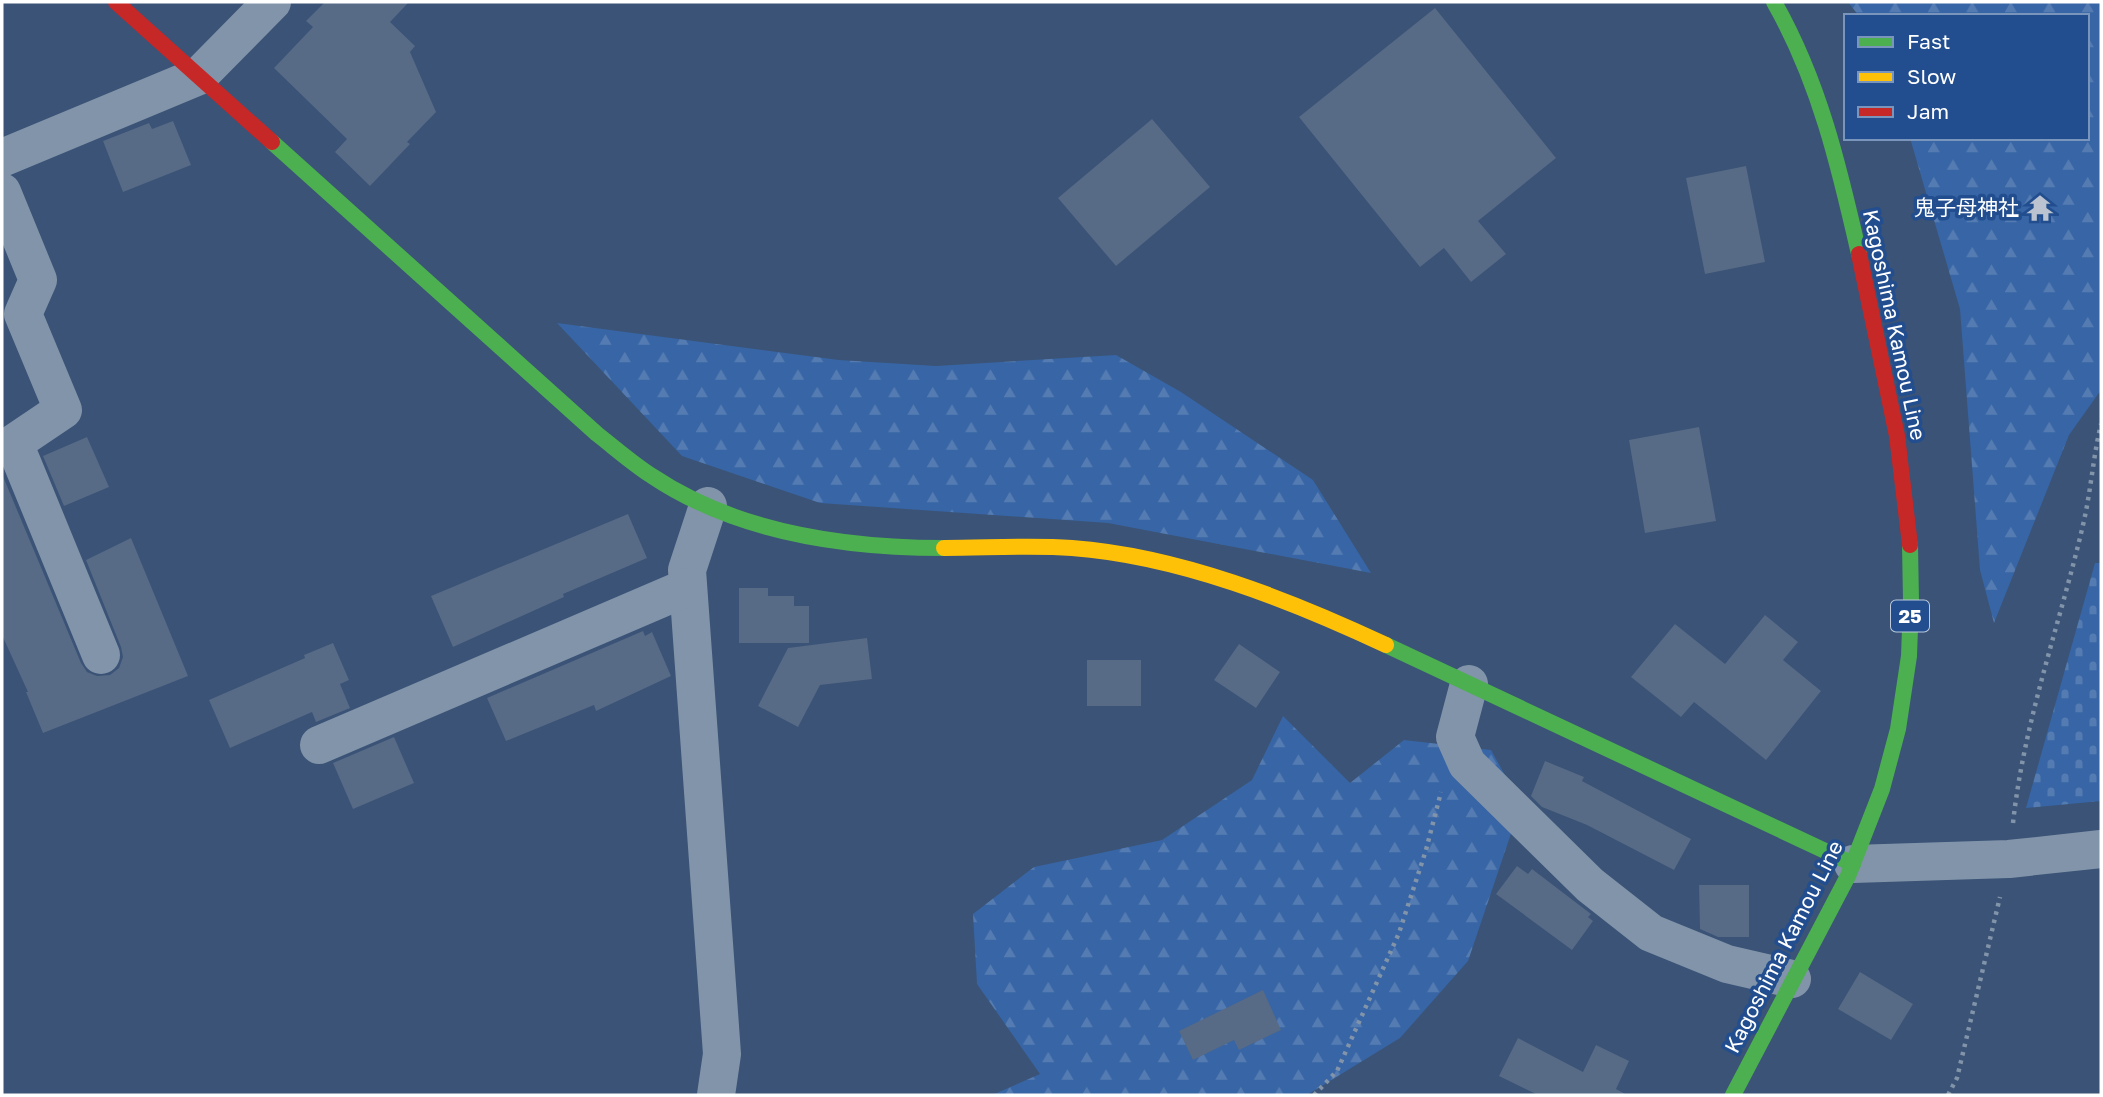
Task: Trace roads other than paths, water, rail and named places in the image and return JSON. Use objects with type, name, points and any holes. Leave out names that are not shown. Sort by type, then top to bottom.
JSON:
[{"type":"street","points":[[116,2],[597,434],[653,477],[708,506],[781,532],[870,545],[928,548],[1072,548],[1159,561],[1234,584],[1339,623],[1853,864],[2009,859],[2101,849]]},
{"type":"street","points":[[2,158],[199,76],[272,2]]},
{"type":"street","name":"Kagoshima Kamou Line","points":[[1733,1095],[1853,864],[1885,778],[1902,712],[1908,661],[1909,554],[1902,466],[1885,361],[1837,160],[1815,89],[1796,41],[1774,2]]},
{"type":"street","points":[[2,192],[38,280],[23,314],[63,410],[14,443],[101,655]]},
{"type":"street","points":[[708,506],[687,570],[722,1054],[716,1095]]},
{"type":"street","points":[[318,744],[688,587]]},
{"type":"street","points":[[1469,684],[1455,737],[1467,764],[1590,886],[1651,933],[1727,964],[1792,979]]},
{"type":"place","name":"鬼子母神社","points":[[2040,208]]}]
